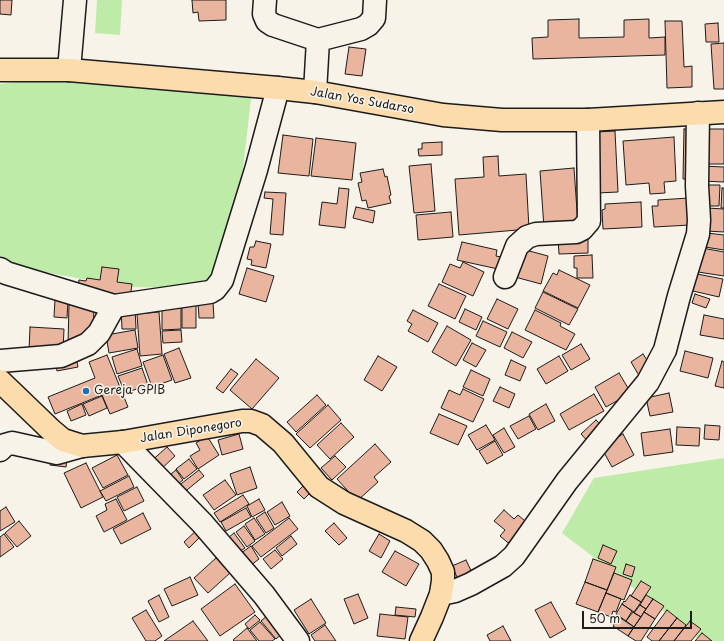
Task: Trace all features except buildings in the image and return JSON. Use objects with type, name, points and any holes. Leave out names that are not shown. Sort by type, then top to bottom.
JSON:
[{"type":"highway","name":"Jalan Yos Sudarso","points":[[0,70],[69,70],[278,88],[315,92],[443,115],[502,120],[588,120],[724,112]]},
{"type":"highway","name":"Jalan Diponegoro","points":[[0,381],[63,440],[82,446],[123,442],[242,421],[262,425],[283,443],[319,487],[344,503],[406,531],[422,541],[431,550],[443,572],[444,581],[441,594],[421,641]]},
{"type":"street","points":[[69,70],[76,0]]},
{"type":"street","points":[[265,0],[264,14],[267,21],[273,25],[318,40],[361,29],[368,25],[374,18],[375,0]]},
{"type":"street","points":[[315,92],[318,40]]},
{"type":"street","points":[[0,269],[6,273],[114,306],[210,292],[218,286],[222,280],[256,170],[278,88]]},
{"type":"street","points":[[441,594],[455,591],[471,584],[503,566],[514,556],[567,481],[648,382],[665,350],[679,296],[698,234],[698,113]]},
{"type":"street","points":[[505,277],[517,246],[527,237],[536,234],[576,232],[582,229],[589,221],[588,120]]},
{"type":"street","points":[[0,361],[61,356],[88,344],[99,333],[114,306]]},
{"type":"street","points":[[123,442],[202,523],[264,596],[298,641]]},
{"type":"street","points":[[0,450],[5,445],[12,443],[57,453],[82,446]]},
{"type":"green space","points":[[97,0],[122,0],[120,35],[95,33]]},
{"type":"green space","points":[[42,79],[252,90],[240,195],[207,288],[126,287],[0,264],[0,84]]},
{"type":"green space","points":[[724,458],[724,641],[702,641],[562,533],[594,478]]},
{"type":"place","name":"Gereja GPIB","points":[[86,391]]}]
